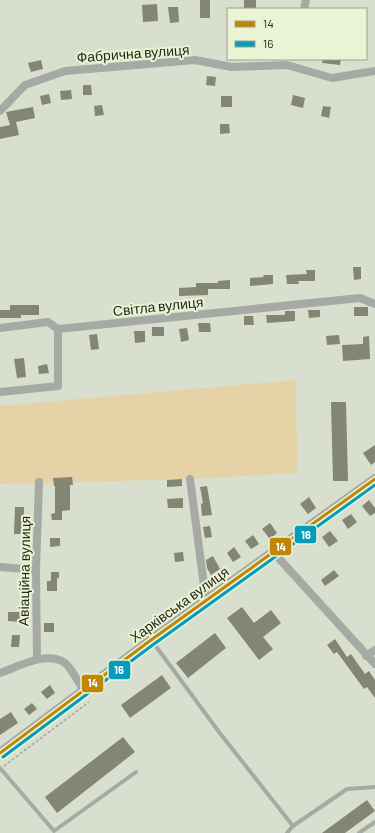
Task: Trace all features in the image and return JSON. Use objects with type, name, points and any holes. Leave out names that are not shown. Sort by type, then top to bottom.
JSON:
[{"type":"street","name":"Фабрична вулиця","points":[[0,111],[25,85],[65,71],[195,60],[232,67],[287,65],[294,63],[332,78],[375,71]]},
{"type":"street","name":"Світла вулиця","points":[[58,329],[360,298],[375,304]]},
{"type":"street","points":[[0,328],[48,322],[58,329],[58,386],[0,392]]},
{"type":"street","points":[[190,479],[206,600]]},
{"type":"street","name":"Харківська вулиця","points":[[0,753],[151,640],[375,479]]},
{"type":"street","name":"Авіаційна вулиця","points":[[37,660],[36,570],[39,482]]},
{"type":"street","points":[[274,553],[366,656],[375,664]]},
{"type":"street","points":[[0,567],[36,570]]},
{"type":"street","points":[[366,656],[375,650]]},
{"type":"street","points":[[0,673],[37,660],[53,658],[66,663],[84,691]]},
{"type":"lane","points":[[151,640],[219,732],[293,826]]},
{"type":"lane","points":[[1,769],[54,831],[136,772]]},
{"type":"lane","points":[[287,833],[293,826],[348,789],[375,787]]},
{"type":"lane","points":[[359,833],[375,822]]},
{"type":"path","points":[[1,769],[89,702]]},
{"type":"shaded area","points":[[296,380],[297,473],[190,479],[0,484],[0,406]]},
{"type":"building","points":[[200,0],[210,0],[210,18],[200,18]]},
{"type":"building","points":[[244,0],[256,0],[256,8],[244,8]]},
{"type":"building","points":[[157,4],[158,21],[143,22],[142,5]]},
{"type":"building","points":[[168,7],[178,7],[179,22],[170,23]]},
{"type":"building","points":[[41,60],[43,69],[31,72],[28,63]]},
{"type":"building","points":[[323,60],[341,60],[340,65],[322,63]]},
{"type":"building","points":[[207,76],[216,77],[215,86],[206,85]]},
{"type":"building","points":[[83,85],[91,85],[92,95],[83,95]]},
{"type":"building","points":[[71,90],[72,99],[61,100],[60,91]]},
{"type":"building","points":[[49,94],[51,103],[42,105],[40,96]]},
{"type":"building","points":[[293,95],[305,98],[303,108],[291,105]]},
{"type":"building","points":[[221,96],[232,96],[232,107],[221,107]]},
{"type":"building","points":[[102,105],[104,115],[95,116],[94,106]]},
{"type":"building","points":[[323,106],[331,107],[329,118],[321,116]]},
{"type":"building","points":[[33,107],[35,118],[16,122],[19,135],[0,139],[0,127],[10,125],[6,112]]},
{"type":"building","points":[[220,124],[229,124],[230,133],[220,134]]},
{"type":"building","points":[[353,267],[361,267],[361,279],[354,280]]},
{"type":"building","points":[[306,270],[315,270],[315,281],[298,281],[299,284],[287,284],[286,275],[307,274]]},
{"type":"building","points":[[263,275],[273,275],[273,284],[250,286],[250,278],[264,277]]},
{"type":"building","points":[[230,280],[230,289],[208,289],[208,295],[179,296],[179,288],[196,287],[196,283],[218,283],[218,281]]},
{"type":"building","points":[[10,305],[39,305],[39,315],[21,315],[21,318],[0,318],[0,310],[10,310]]},
{"type":"building","points":[[354,307],[368,307],[368,316],[354,316]]},
{"type":"building","points":[[308,310],[320,310],[320,317],[309,318]]},
{"type":"building","points":[[285,311],[295,311],[295,321],[267,323],[266,315],[285,315]]},
{"type":"building","points":[[244,316],[253,316],[254,325],[244,325]]},
{"type":"building","points":[[198,323],[210,323],[211,332],[199,332]]},
{"type":"building","points":[[152,327],[164,327],[164,336],[152,336]]},
{"type":"building","points":[[187,328],[189,340],[181,342],[179,329]]},
{"type":"building","points":[[134,331],[145,331],[145,342],[135,343]]},
{"type":"building","points":[[97,334],[99,349],[91,350],[89,335]]},
{"type":"building","points":[[339,335],[340,344],[327,345],[326,336]]},
{"type":"building","points":[[369,336],[370,359],[343,361],[342,345],[363,344],[363,337]]},
{"type":"building","points":[[24,358],[26,377],[17,378],[14,359]]},
{"type":"building","points":[[47,364],[49,373],[39,374],[38,366]]},
{"type":"building","points":[[331,402],[346,402],[348,481],[333,481]]},
{"type":"building","points":[[375,445],[375,462],[371,465],[363,453]]},
{"type":"building","points":[[72,477],[73,485],[70,485],[70,510],[62,511],[62,520],[52,520],[51,514],[55,513],[55,486],[53,478]]},
{"type":"building","points":[[182,479],[182,486],[167,487],[167,480]]},
{"type":"building","points":[[207,486],[212,515],[202,516],[201,504],[203,503],[200,487]]},
{"type":"building","points":[[309,497],[316,508],[308,514],[300,504]]},
{"type":"building","points":[[183,498],[183,508],[168,508],[167,499]]},
{"type":"building","points":[[369,500],[375,508],[375,513],[370,516],[362,506]]},
{"type":"building","points":[[15,507],[24,507],[23,534],[14,534]]},
{"type":"building","points":[[351,514],[357,522],[348,529],[342,520]]},
{"type":"building","points":[[270,523],[277,533],[270,539],[262,529]]},
{"type":"building","points":[[210,526],[212,537],[205,538],[203,527]]},
{"type":"building","points":[[330,531],[338,541],[329,547],[322,537]]},
{"type":"building","points":[[253,535],[259,544],[251,549],[245,541]]},
{"type":"building","points":[[50,538],[60,538],[60,546],[50,547]]},
{"type":"building","points":[[234,547],[241,557],[233,562],[227,553]]},
{"type":"building","points":[[183,552],[184,561],[175,562],[174,553]]},
{"type":"building","points":[[213,556],[220,569],[211,575],[207,568],[206,560]]},
{"type":"building","points":[[334,570],[339,576],[325,586],[321,580]]},
{"type":"building","points":[[51,572],[59,572],[59,578],[57,578],[57,591],[47,591],[47,581],[51,581]]},
{"type":"building","points":[[242,607],[254,623],[271,610],[281,623],[263,637],[273,649],[259,660],[227,618]]},
{"type":"building","points":[[8,612],[22,612],[22,622],[8,621]]},
{"type":"building","points":[[44,623],[54,623],[54,632],[44,632]]},
{"type":"building","points":[[215,633],[226,648],[188,678],[176,663]]},
{"type":"building","points":[[12,635],[20,635],[19,647],[11,647]]},
{"type":"building","points":[[335,639],[347,657],[351,654],[365,674],[369,671],[375,680],[375,698],[367,687],[364,689],[337,652],[334,654],[327,645]]},
{"type":"building","points":[[162,675],[171,688],[130,718],[121,705]]},
{"type":"building","points":[[50,685],[55,693],[47,699],[41,692]]},
{"type":"building","points":[[32,703],[37,709],[29,715],[24,709]]},
{"type":"building","points":[[11,712],[18,723],[0,735],[0,719]]},
{"type":"building","points":[[123,737],[135,752],[57,813],[45,797]]},
{"type":"building","points":[[367,800],[375,811],[345,833],[322,833]]},
{"type":"transit line","name":"14","points":[[0,753],[151,640],[375,479]]},
{"type":"transit line","name":"16","points":[[3,757],[154,644],[375,485]]}]
